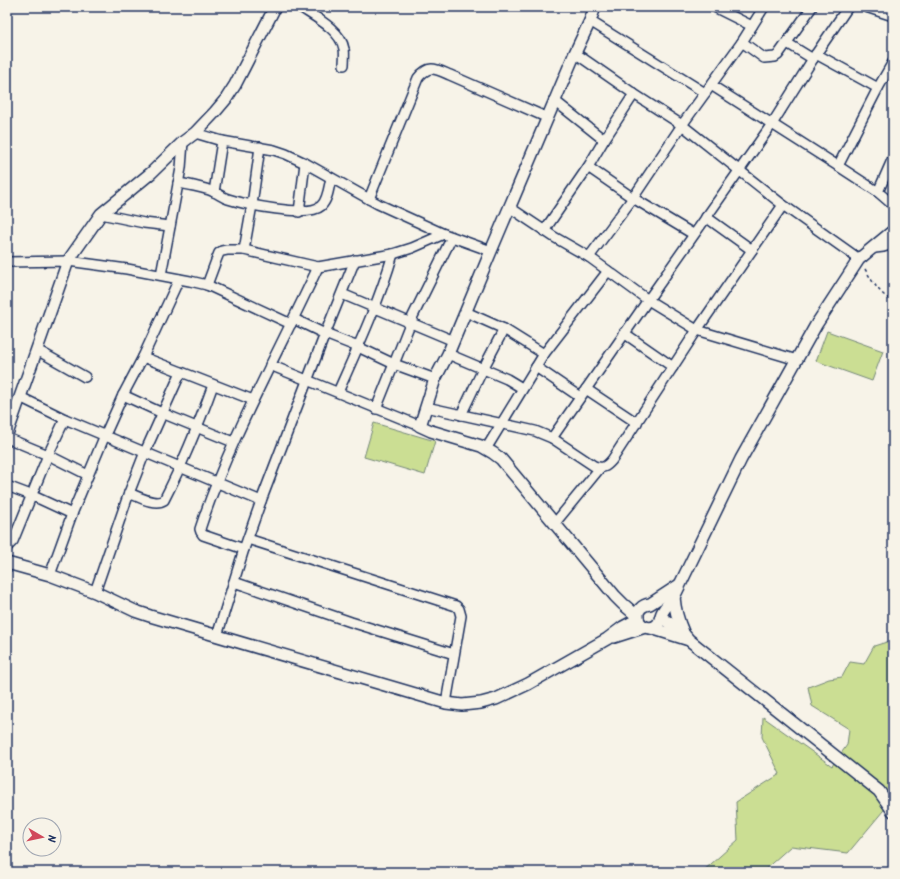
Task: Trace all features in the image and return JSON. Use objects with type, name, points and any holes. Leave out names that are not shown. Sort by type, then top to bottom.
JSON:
[{"type":"street","points":[[7,434],[68,261],[101,214],[151,173],[183,142],[195,133],[226,99],[235,85],[275,7]]},
{"type":"street","points":[[300,7],[335,31],[342,41],[344,50],[344,65]]},
{"type":"street","points":[[420,426],[435,379],[454,341],[490,251],[595,7]]},
{"type":"street","points":[[714,7],[752,26]]},
{"type":"street","points":[[589,258],[633,198],[682,125],[742,42],[764,7]]},
{"type":"street","points":[[742,42],[764,58],[775,57],[778,55],[812,7]]},
{"type":"street","points":[[552,438],[693,234],[772,124],[848,7]]},
{"type":"street","points":[[866,7],[893,16]]},
{"type":"street","points":[[590,21],[705,93]]},
{"type":"street","points":[[787,42],[878,88]]},
{"type":"street","points":[[575,53],[682,125],[783,205],[859,259]]},
{"type":"street","points":[[838,166],[878,88],[890,75],[893,62]]},
{"type":"street","points":[[370,199],[418,78],[422,73],[429,69],[435,69],[450,75],[548,118]]},
{"type":"street","points":[[711,85],[878,192],[893,205]]},
{"type":"street","points":[[544,231],[588,167],[634,94]]},
{"type":"street","points":[[555,101],[604,140]]},
{"type":"street","points":[[195,133],[222,141],[260,147],[286,154],[378,204],[448,235],[490,251]]},
{"type":"street","points":[[214,192],[222,141]]},
{"type":"street","points":[[160,276],[181,168],[183,142]]},
{"type":"street","points":[[244,250],[260,147]]},
{"type":"street","points":[[878,192],[893,158]]},
{"type":"street","points":[[299,212],[305,163]]},
{"type":"street","points":[[588,167],[633,198],[693,234]]},
{"type":"street","points":[[178,182],[214,192],[229,200],[299,212],[312,211],[322,206],[325,202],[331,178]]},
{"type":"street","points":[[555,523],[600,468],[608,465],[612,460],[697,330],[783,205]]},
{"type":"street","points":[[509,207],[544,231],[589,258],[648,300],[697,330],[797,360]]},
{"type":"street","points":[[101,214],[144,223],[170,226]]},
{"type":"street","points":[[706,217],[752,250]]},
{"type":"street","points":[[7,563],[50,575],[95,592],[135,611],[446,704],[462,705],[481,703],[496,699],[528,684],[607,639],[623,626],[643,623],[657,625],[659,623],[661,616],[680,585],[741,459],[816,325],[859,259],[893,231]]},
{"type":"street","points":[[207,285],[216,258],[222,251],[244,250],[318,267],[392,254],[448,235]]},
{"type":"street","points":[[376,409],[412,316],[448,235]]},
{"type":"street","points":[[875,246],[883,246],[893,243]]},
{"type":"street","points":[[338,392],[375,308],[386,279],[392,254]]},
{"type":"street","points":[[217,636],[244,549],[261,501],[355,260]]},
{"type":"street","points":[[7,262],[68,261],[116,267],[207,285],[358,347],[394,364],[435,379]]},
{"type":"street","points":[[244,549],[203,535],[201,532],[201,526],[233,442],[318,267]]},
{"type":"street","points":[[486,449],[544,354],[608,271]]},
{"type":"street","points":[[50,575],[72,514],[105,435],[179,279]]},
{"type":"street","points":[[342,294],[454,341]]},
{"type":"street","points":[[466,312],[504,329],[544,354]]},
{"type":"street","points":[[461,415],[483,368],[504,329]]},
{"type":"street","points":[[624,333],[673,367]]},
{"type":"street","points":[[37,350],[85,377]]},
{"type":"street","points":[[448,354],[507,378],[522,388]]},
{"type":"street","points":[[143,357],[253,400]]},
{"type":"street","points":[[270,365],[431,431],[481,446],[493,453],[501,459],[623,604],[643,623],[686,636]]},
{"type":"street","points":[[536,367],[580,397]]},
{"type":"street","points":[[95,592],[129,493],[145,452],[181,372]]},
{"type":"street","points":[[129,493],[155,503],[164,500],[180,468],[213,385]]},
{"type":"street","points":[[586,389],[637,423]]},
{"type":"street","points":[[123,395],[197,428],[233,442]]},
{"type":"street","points":[[20,397],[65,419],[261,501]]},
{"type":"street","points":[[426,407],[535,431],[552,438],[587,462],[600,468]]},
{"type":"street","points":[[7,547],[13,541],[48,455],[65,419]]},
{"type":"street","points":[[7,438],[48,455],[88,475]]},
{"type":"street","points":[[7,486],[72,514]]},
{"type":"street","points":[[248,539],[456,606],[459,609],[461,616],[446,704]]},
{"type":"street","points":[[234,582],[352,622],[454,654]]},
{"type":"street","points":[[643,623],[639,610],[680,585]]},
{"type":"street","points":[[616,596],[647,605],[653,605],[658,609],[661,616],[879,791],[893,811]]},
{"type":"street","points":[[674,597],[677,617],[686,636]]},
{"type":"path","points":[[859,259],[872,282],[887,298],[893,301]]},
{"type":"green space","points":[[827,331],[883,351],[872,381],[816,361]]},
{"type":"green space","points":[[374,423],[435,441],[425,475],[364,457]]},
{"type":"green space","points":[[893,640],[893,799],[848,853],[791,846],[762,872],[702,872],[738,840],[736,802],[780,774],[762,737],[763,717],[832,766],[847,745],[849,729],[812,706],[808,687],[829,679],[842,677],[850,662],[864,664],[874,646]]}]
